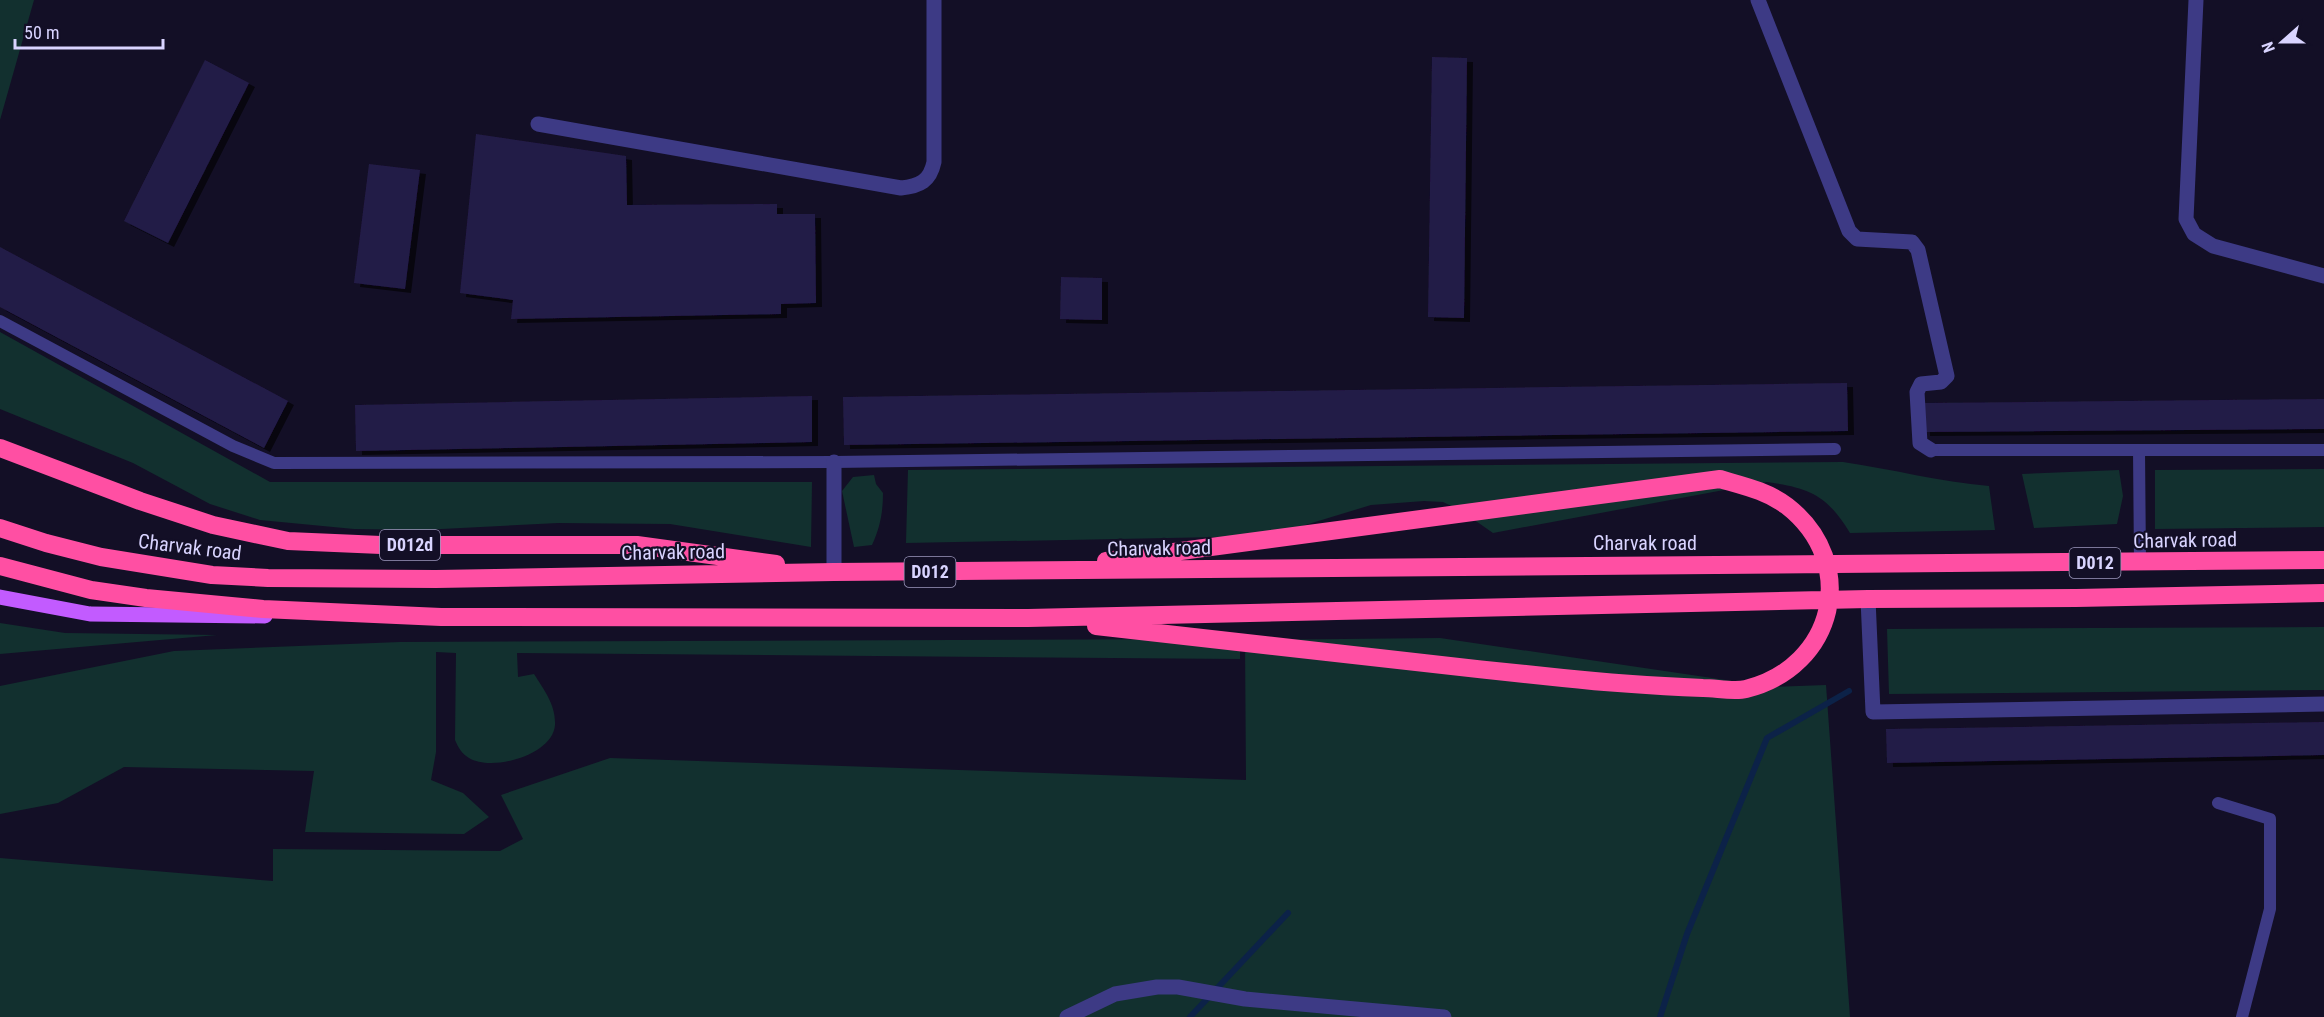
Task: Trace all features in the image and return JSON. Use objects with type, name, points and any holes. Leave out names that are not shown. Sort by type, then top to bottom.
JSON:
[{"type":"highway","name":"D012d","points":[[0,448],[140,501],[213,525],[288,541],[381,545],[637,545],[834,572]]},
{"type":"highway","points":[[1028,572],[1720,480],[1761,490],[1787,507],[1811,532],[1818,543],[1826,561],[1829,581],[1829,607],[1822,630],[1815,641],[1803,656],[1780,675],[1745,690],[1628,685],[1028,618]]},
{"type":"highway","name":"Charvak road","points":[[0,528],[101,557],[212,575],[268,578],[436,579],[834,572],[2324,560]]},
{"type":"highway","name":"D012","points":[[0,566],[91,590],[146,598],[263,609],[441,617],[1028,618],[1868,599],[2324,593]]},
{"type":"main road","points":[[0,597],[59,610],[120,616],[441,617]]},
{"type":"street","points":[[538,124],[901,188],[914,187],[924,182],[931,174],[934,162],[934,0]]},
{"type":"street","points":[[1758,0],[1849,231],[1857,239],[1911,242],[1918,250],[1947,376],[1941,382],[1921,384],[1917,392],[1920,443],[1931,450]]},
{"type":"street","points":[[2196,0],[2186,219],[2194,234],[2213,246],[2324,276]]},
{"type":"street","points":[[834,462],[834,572]]},
{"type":"street","points":[[1868,599],[1873,712],[2324,704]]},
{"type":"street","points":[[1067,1017],[1115,994],[1157,987],[1178,987],[1245,999],[1444,1017]]},
{"type":"lane","points":[[0,321],[233,446],[274,463],[834,462],[1835,449]]},
{"type":"lane","points":[[1931,450],[2324,450]]},
{"type":"lane","points":[[2139,450],[2140,563]]},
{"type":"lane","points":[[2218,803],[2270,819],[2270,909],[2242,1017]]},
{"type":"green space","points":[[0,0],[34,0],[0,120]]},
{"type":"green space","points":[[0,332],[270,482],[812,482],[811,547],[670,524],[558,523],[422,530],[354,529],[260,520],[210,504],[133,463],[0,409]]},
{"type":"green space","points":[[1843,462],[1952,482],[1989,486],[1995,530],[1850,533],[1833,510],[1816,496],[1795,487],[1767,482],[1493,533],[1460,510],[1443,502],[1424,501],[1371,505],[1269,536],[906,543],[908,470]]},
{"type":"green space","points":[[2324,469],[2324,527],[2155,529],[2155,470]]},
{"type":"green space","points":[[2119,470],[2123,496],[2117,524],[2034,528],[2022,474]]},
{"type":"green space","points":[[874,475],[876,484],[883,493],[879,526],[872,545],[854,547],[842,491],[853,477]]},
{"type":"green space","points":[[0,623],[65,633],[217,635],[0,654]]},
{"type":"green space","points":[[2324,627],[2324,690],[1889,694],[1887,629]]},
{"type":"green space","points":[[1440,638],[1773,687],[1826,685],[1850,1017],[0,1017],[0,858],[273,881],[273,849],[500,851],[523,839],[501,795],[610,758],[1246,780],[1245,640]]},
{"type":"green space","points":[[1240,639],[1240,659],[517,653],[518,677],[534,674],[554,711],[555,725],[552,736],[533,752],[506,762],[492,763],[469,758],[457,745],[455,740],[456,653],[436,652],[436,752],[431,780],[463,793],[489,817],[464,834],[305,832],[314,771],[124,767],[58,803],[0,814],[0,686],[174,651],[400,642]]},
{"type":"building","points":[[1432,57],[1467,58],[1464,318],[1428,317]]},
{"type":"building","points":[[205,60],[249,83],[168,243],[124,221]]},
{"type":"building","points":[[476,134],[626,156],[627,205],[777,204],[777,214],[815,214],[816,303],[781,304],[781,314],[511,319],[513,300],[460,293]]},
{"type":"building","points":[[369,164],[420,170],[405,289],[354,283]]},
{"type":"building","points":[[0,247],[288,401],[264,448],[0,307]]},
{"type":"building","points":[[1061,277],[1102,278],[1102,320],[1060,319]]},
{"type":"building","points":[[1847,383],[1848,431],[844,445],[843,397]]},
{"type":"building","points":[[812,396],[812,442],[356,451],[355,405]]},
{"type":"building","points":[[2324,399],[2324,429],[1924,432],[1923,403]]},
{"type":"building","points":[[2324,722],[2324,755],[1887,763],[1886,729]]},
{"type":"waterway","points":[[1660,1017],[1687,934],[1767,738],[1849,691]]},
{"type":"waterway","points":[[1190,1017],[1288,913]]}]
